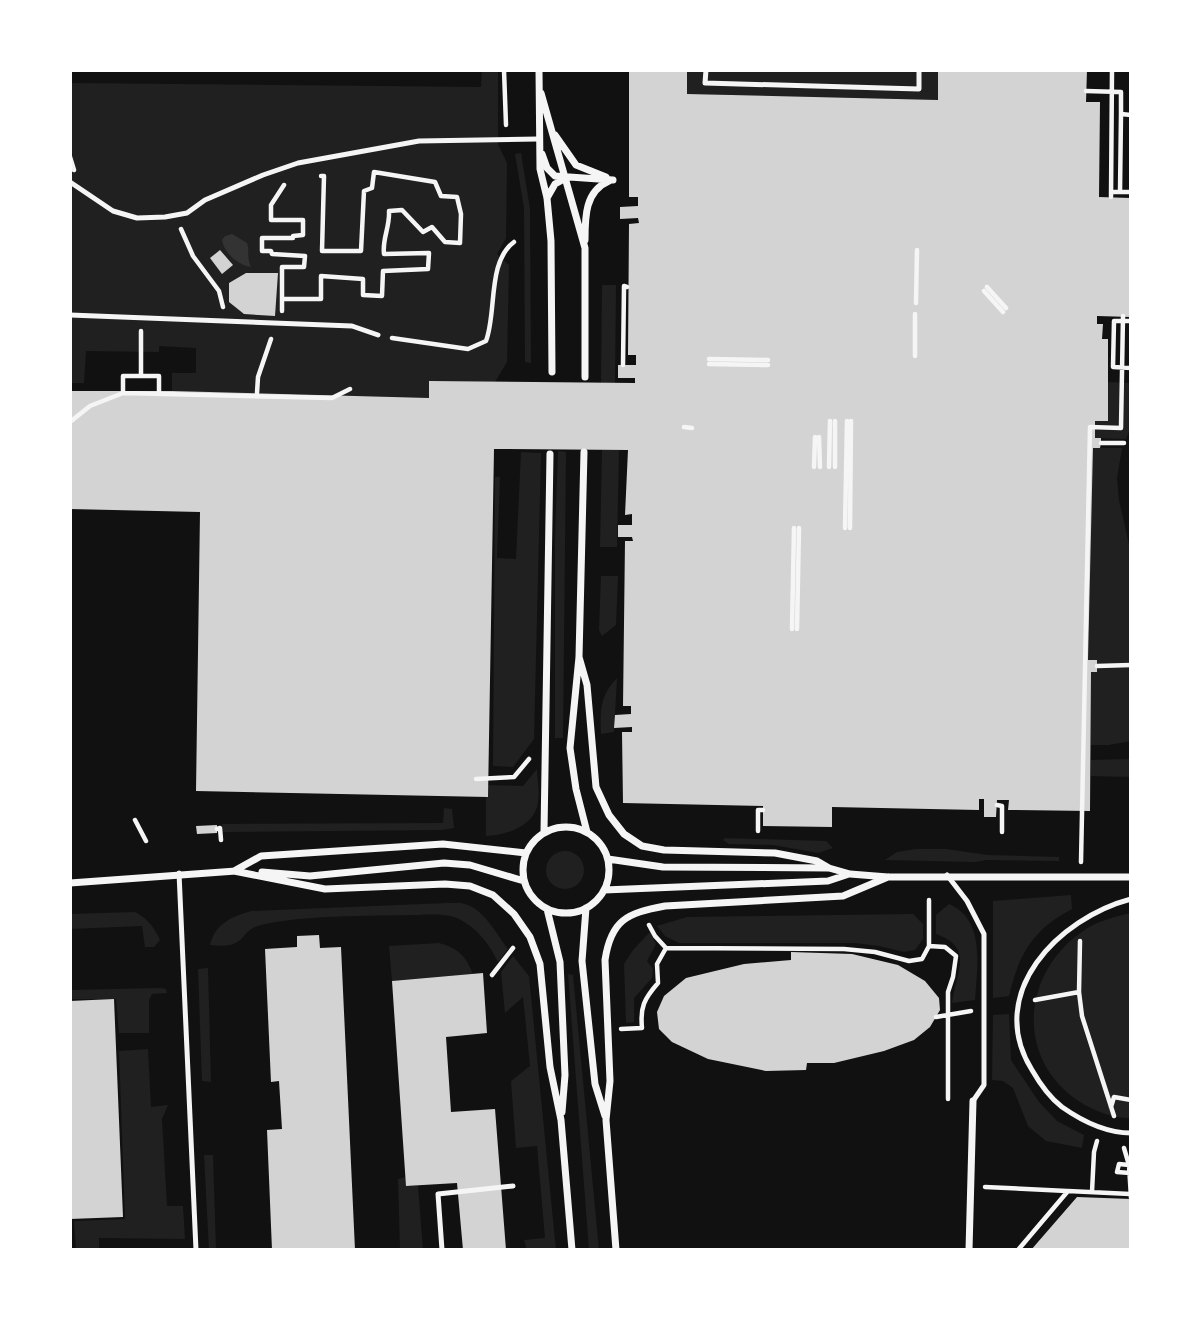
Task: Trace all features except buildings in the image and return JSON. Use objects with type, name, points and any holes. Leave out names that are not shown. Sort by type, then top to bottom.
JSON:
[{"type":"street","points":[[538,70],[538,139],[551,241],[552,372]]},
{"type":"street","points":[[538,85],[585,248]]},
{"type":"street","points":[[551,127],[576,165],[613,180]]},
{"type":"street","points":[[538,139],[549,171],[555,176],[613,180]]},
{"type":"street","points":[[547,198],[555,184],[565,178]]},
{"type":"street","points":[[585,377],[586,215],[590,198],[599,187],[613,180]]},
{"type":"street","points":[[584,452],[579,657],[570,748],[576,789],[587,832]]},
{"type":"street","points":[[544,832],[550,454]]},
{"type":"street","points":[[579,657],[587,685],[596,787],[609,815],[624,834],[642,846],[664,850],[775,853],[817,860],[829,868]]},
{"type":"street","points":[[558,827],[587,832],[603,848],[608,859],[604,890],[597,901],[573,913],[547,909],[529,893],[524,881],[526,853],[533,841],[544,832],[558,827]]},
{"type":"street","points":[[234,871],[261,856],[443,844],[526,853]]},
{"type":"street","points":[[608,859],[663,867],[829,868],[850,874],[888,877],[1131,877]]},
{"type":"street","points":[[70,883],[234,871],[310,876],[444,863],[470,865],[524,881]]},
{"type":"street","points":[[234,871],[325,889],[445,884],[470,886],[493,895],[514,914],[530,937],[540,964],[550,1067],[561,1120],[572,1250]]},
{"type":"street","points":[[604,890],[828,881],[850,874]]},
{"type":"street","points":[[616,1250],[606,1120],[610,1082],[605,960],[608,941],[615,926],[629,915],[665,906],[843,896],[888,877]]},
{"type":"street","points":[[586,908],[582,961],[596,1084],[606,1120]]},
{"type":"street","points":[[547,909],[560,962],[565,1075],[561,1120]]},
{"type":"street","points":[[969,1250],[973,1101]]},
{"type":"lane","points":[[706,70],[705,83],[919,89],[919,70]]},
{"type":"lane","points":[[70,182],[113,211],[137,218],[173,215],[187,213],[205,200],[298,163],[419,141],[538,139]]},
{"type":"lane","points":[[70,315],[352,326],[379,335]]},
{"type":"lane","points":[[179,873],[196,1250]]},
{"type":"lane","points":[[947,876],[967,901],[984,934],[984,1085],[973,1101]]},
{"type":"lane","points":[[1131,900],[1094,913],[1055,939],[1045,949],[1026,980],[1018,1006],[1018,1031],[1023,1051],[1046,1092],[1070,1113],[1088,1122],[1116,1133],[1131,1133]]},
{"type":"lane","points":[[442,1250],[438,1194],[513,1186]]},
{"type":"path","points":[[504,70],[507,139]]},
{"type":"path","points":[[1112,70],[1111,195],[1131,192]]},
{"type":"path","points":[[1086,91],[1121,92],[1120,192]]},
{"type":"path","points":[[1121,114],[1131,115]]},
{"type":"path","points":[[282,299],[321,299],[321,276],[363,279],[363,295],[382,296],[383,271],[428,270],[429,253],[384,254],[383,243],[390,227],[389,211],[402,210],[422,233],[432,227],[445,242],[460,243],[461,214],[457,197],[442,196],[435,182],[374,172],[372,188],[364,191],[361,251],[322,251],[324,176],[311,176]]},
{"type":"path","points":[[282,322],[282,267],[304,267],[305,256],[262,251],[262,238],[293,239],[293,236],[303,235],[303,220],[271,220],[271,205],[276,196],[285,184],[295,178]]},
{"type":"path","points":[[173,215],[193,256],[219,291],[227,321]]},
{"type":"path","points":[[379,335],[467,349],[486,341],[491,329],[494,288],[501,257],[514,242]]},
{"type":"path","points":[[916,250],[916,303]]},
{"type":"path","points":[[623,365],[624,286],[627,286]]},
{"type":"path","points":[[985,289],[1005,310]]},
{"type":"path","points":[[915,314],[915,356]]},
{"type":"path","points":[[1081,867],[1090,427],[1121,428],[1123,319]]},
{"type":"path","points":[[1131,321],[1114,321],[1113,368],[1131,368]]},
{"type":"path","points":[[257,393],[258,377],[271,339]]},
{"type":"path","points":[[141,345],[141,376]]},
{"type":"path","points":[[709,362],[768,363]]},
{"type":"path","points":[[123,393],[123,376],[159,376],[159,394]]},
{"type":"path","points":[[70,422],[90,405],[123,393],[332,398],[350,389]]},
{"type":"path","points":[[832,467],[833,421]]},
{"type":"path","points":[[848,528],[849,421]]},
{"type":"path","points":[[684,427],[692,428]]},
{"type":"path","points":[[817,437],[817,467]]},
{"type":"path","points":[[1101,443],[1124,443]]},
{"type":"path","points":[[794,629],[797,528]]},
{"type":"path","points":[[1097,666],[1131,665]]},
{"type":"path","points":[[476,779],[514,777],[534,753]]},
{"type":"path","points":[[997,806],[1002,806],[1002,832]]},
{"type":"path","points":[[758,831],[758,810],[763,810]]},
{"type":"path","points":[[135,820],[145,841]]},
{"type":"path","points":[[217,829],[220,828],[221,840]]},
{"type":"path","points":[[649,925],[666,947],[844,949],[875,952],[909,961],[922,959],[929,946],[929,901]]},
{"type":"path","points":[[1080,936],[1079,992],[1082,1016],[1118,1128]]},
{"type":"path","points":[[929,946],[945,947],[956,956],[948,992],[948,1099]]},
{"type":"path","points":[[621,1029],[642,1028],[640,1013],[643,999],[658,983],[657,964],[666,947]]},
{"type":"path","points":[[492,975],[513,948]]},
{"type":"path","points":[[1004,1188],[1131,1195],[1129,1165],[1121,1140]]},
{"type":"path","points":[[1129,1165],[1119,1164],[1117,1172],[1130,1173]]},
{"type":"path","points":[[1018,1250],[1068,1191]]},
{"type":"shaded area","points":[[482,70],[498,70],[498,144],[507,163],[506,238],[497,254],[509,265],[507,362],[495,382],[429,381],[429,398],[172,391],[172,373],[196,373],[196,348],[159,346],[159,352],[86,351],[84,383],[72,383],[70,391],[70,83],[481,87]]},
{"type":"shaded area","points":[[687,70],[938,70],[938,100],[687,94]]},
{"type":"shaded area","points":[[521,153],[530,209],[531,363],[525,362],[524,208],[515,154]]},
{"type":"shaded area","points":[[232,234],[247,243],[251,267],[237,261],[226,249],[222,240]]},
{"type":"shaded area","points":[[602,285],[616,285],[615,383],[601,383]]},
{"type":"shaded area","points":[[1108,382],[1130,383],[1131,427],[1126,439],[1095,438],[1095,421],[1107,421]]},
{"type":"shaded area","points":[[1093,448],[1122,448],[1117,478],[1131,553],[1131,741],[1109,745],[1091,745],[1091,672],[1097,672],[1097,660],[1088,660]]},
{"type":"shaded area","points":[[602,450],[619,450],[617,547],[600,547]]},
{"type":"shaded area","points":[[558,451],[566,452],[563,738],[555,738],[555,537]]},
{"type":"shaded area","points":[[521,452],[541,453],[534,739],[513,767],[493,766],[495,477],[500,477],[497,558],[516,559]]},
{"type":"shaded area","points":[[601,576],[618,576],[616,625],[602,636],[599,630]]},
{"type":"shaded area","points":[[617,678],[614,732],[601,734],[602,704],[611,684]]},
{"type":"shaded area","points":[[1131,759],[1131,777],[1091,776],[1091,760]]},
{"type":"shaded area","points":[[537,769],[539,798],[532,817],[519,828],[486,836],[486,785],[523,786]]},
{"type":"shaded area","points":[[444,808],[452,809],[454,828],[223,832],[222,824],[443,823]]},
{"type":"shaded area","points":[[723,840],[826,841],[833,848],[818,853],[773,845],[729,844]]},
{"type":"shaded area","points":[[916,849],[1059,857],[1059,861],[885,860],[897,852]]},
{"type":"shaded area","points":[[565,851],[579,856],[584,870],[579,884],[565,889],[551,884],[546,870],[551,856]]},
{"type":"shaded area","points":[[1071,895],[1072,909],[1047,926],[1029,945],[1017,968],[1009,996],[993,998],[993,901]]},
{"type":"shaded area","points":[[459,903],[478,911],[508,949],[498,962],[475,930],[462,920],[438,915],[296,919],[261,925],[248,931],[231,945],[210,945],[212,938],[225,922],[251,911]]},
{"type":"shaded area","points":[[949,904],[961,911],[974,933],[977,946],[975,1000],[952,1003],[959,971],[959,954],[956,946],[936,934],[936,915]]},
{"type":"shaded area","points":[[135,912],[153,927],[158,935],[160,940],[154,947],[145,947],[142,926],[70,929],[70,914]]},
{"type":"shaded area","points":[[1131,913],[1131,1118],[1125,1118],[1112,1116],[1080,1102],[1059,1084],[1044,1063],[1036,1039],[1034,1015],[1038,991],[1048,968],[1064,947],[1091,926]]},
{"type":"shaded area","points":[[913,914],[923,924],[923,939],[915,950],[904,952],[855,943],[679,943],[665,936],[657,926],[687,917]]},
{"type":"shaded area","points":[[650,932],[656,944],[647,961],[653,969],[652,978],[634,998],[634,1022],[626,1023],[624,964]]},
{"type":"shaded area","points":[[439,943],[461,954],[473,974],[392,981],[389,946]]},
{"type":"shaded area","points":[[513,956],[529,976],[556,1250],[527,1250],[524,1240],[545,1238],[537,1146],[516,1148],[511,1081],[530,1066],[523,997],[505,1013],[501,972]]},
{"type":"shaded area","points":[[208,968],[211,1082],[202,1081],[198,969]]},
{"type":"shaded area","points":[[568,974],[573,975],[599,1250],[589,1250]]},
{"type":"shaded area","points":[[166,989],[167,993],[152,994],[149,1000],[149,1033],[119,1033],[116,999],[70,999],[70,990]]},
{"type":"shaded area","points":[[1009,1014],[1011,1060],[1039,1102],[1057,1121],[1084,1135],[1082,1148],[1046,1141],[1028,1126],[1013,1088],[1003,1081],[992,1080],[993,1015]]},
{"type":"shaded area","points":[[148,1049],[151,1107],[168,1105],[162,1119],[167,1206],[183,1206],[185,1239],[99,1238],[99,1250],[76,1250],[74,1221],[125,1219],[119,1051]]},
{"type":"shaded area","points":[[204,1155],[213,1155],[216,1250],[209,1250]]},
{"type":"shaded area","points":[[406,1177],[407,1186],[418,1186],[423,1250],[400,1250],[398,1179]]}]
